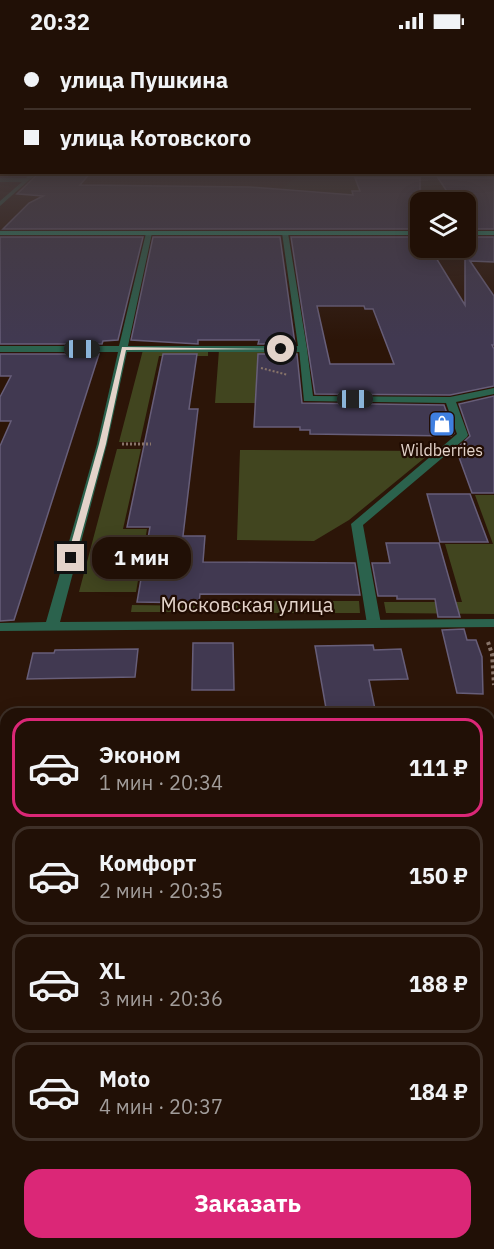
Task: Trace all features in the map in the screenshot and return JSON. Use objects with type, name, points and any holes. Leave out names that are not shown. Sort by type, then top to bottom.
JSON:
[{"type":"street","points":[[0,233],[410,233]]},
{"type":"street","points":[[52,626],[102,444],[149,233]]},
{"type":"street","points":[[285,233],[303,349],[308,399],[450,400],[494,391]]},
{"type":"street","points":[[476,233],[494,233]]},
{"type":"street","points":[[0,349],[303,349]]},
{"type":"street","points":[[374,624],[357,524],[464,435],[450,400]]},
{"type":"street","name":"Московская улица","points":[[0,627],[488,623]]},
{"type":"path","points":[[102,444],[151,444]]},
{"type":"path","points":[[488,623],[494,686]]},
{"type":"green space","points":[[143,350],[208,351],[208,356],[159,356],[140,442],[119,442]]},
{"type":"green space","points":[[219,350],[297,350],[300,383],[260,383],[260,403],[215,403]]},
{"type":"green space","points":[[117,449],[141,449],[123,529],[147,529],[136,592],[79,592]]},
{"type":"green space","points":[[240,450],[433,451],[349,520],[314,541],[237,540]]},
{"type":"green space","points":[[475,495],[494,495],[494,614],[386,613],[384,602],[462,602],[445,544],[493,544]]},
{"type":"green space","points":[[235,601],[359,601],[360,613],[235,613]]},
{"type":"green space","points":[[132,605],[204,606],[204,612],[131,612]]},
{"type":"building","points":[[410,227],[410,229],[3,229]]},
{"type":"building","points":[[476,227],[494,227],[476,229]]},
{"type":"building","points":[[0,237],[143,237],[118,340],[103,341],[102,344],[0,344]]},
{"type":"building","points":[[153,237],[280,237],[295,344],[258,344],[259,340],[198,340],[198,344],[131,340]]},
{"type":"building","points":[[291,237],[410,237],[410,258],[436,258],[465,305],[465,258],[476,258],[476,237],[494,237],[494,262],[470,261],[494,296],[494,345],[492,345],[494,349],[494,386],[450,395],[315,394]],"holes":[[[317,306],[364,306],[365,309],[373,309],[394,364],[330,364]]]},
{"type":"building","points":[[0,354],[99,354],[14,620],[0,621],[0,446],[11,421],[0,421],[0,397],[11,376],[0,376]]},
{"type":"building","points":[[163,354],[197,354],[189,409],[198,409],[183,536],[205,536],[203,562],[355,563],[360,595],[200,594],[199,603],[137,602],[150,527],[127,527]]},
{"type":"building","points":[[258,354],[297,354],[302,403],[444,405],[454,433],[451,436],[310,434],[310,430],[300,430],[300,427],[254,427]]},
{"type":"building","points":[[494,396],[494,493],[472,493],[456,449],[470,436],[459,404]]},
{"type":"building","points":[[427,494],[470,494],[488,542],[440,542]]},
{"type":"building","points":[[386,543],[439,543],[460,617],[438,617],[435,599],[397,599],[397,596],[378,596],[372,563],[390,563]]},
{"type":"building","points":[[464,629],[467,640],[476,640],[482,657],[483,694],[457,693],[442,630]]},
{"type":"building","points":[[193,643],[233,643],[234,690],[192,690]]},
{"type":"building","points":[[373,645],[374,650],[401,649],[408,679],[369,680],[375,708],[326,708],[315,646]]},
{"type":"building","points":[[138,649],[135,677],[27,679],[33,653],[54,653],[55,650]]},
{"type":"place","name":"Wildberries","points":[[442,424]]},
{"type":"route","points":[[71,558],[102,444],[124,348],[281,349]]}]
